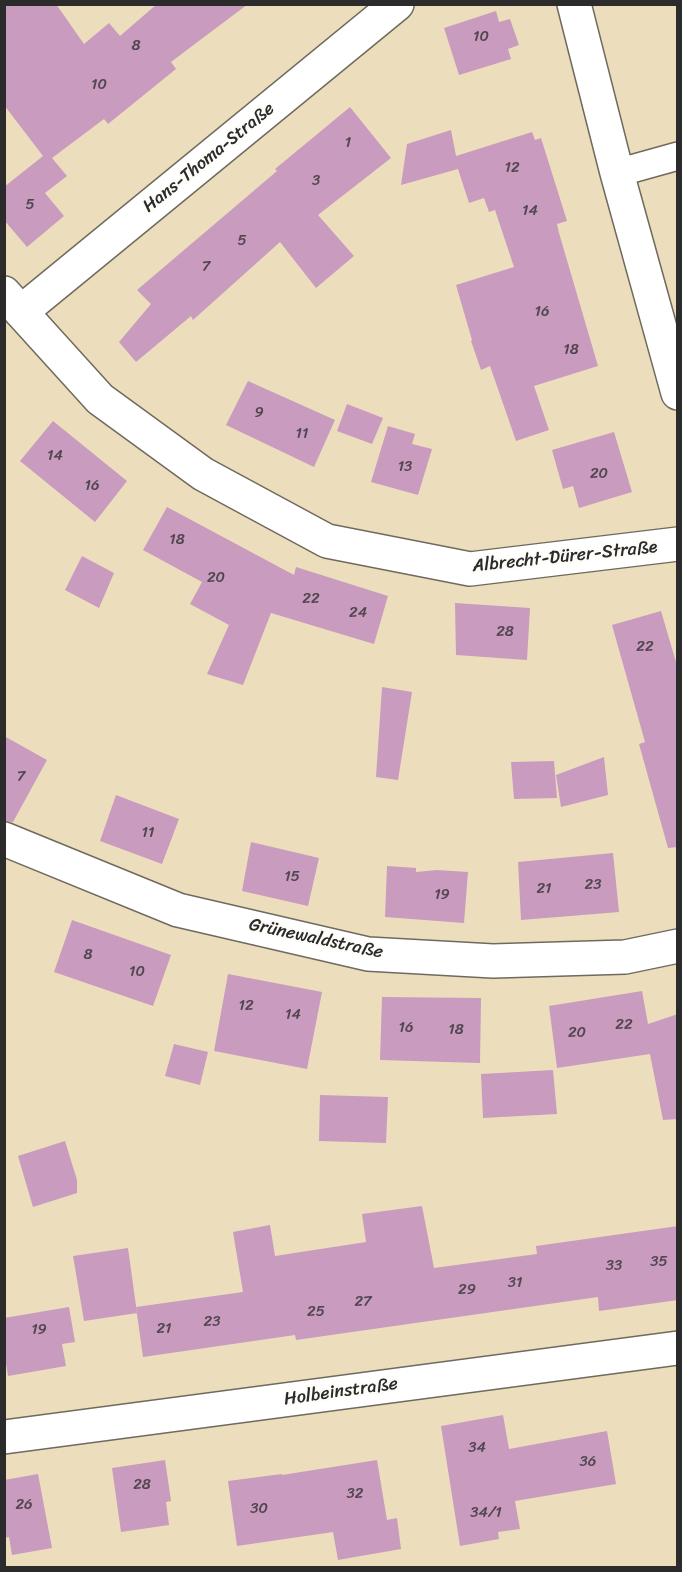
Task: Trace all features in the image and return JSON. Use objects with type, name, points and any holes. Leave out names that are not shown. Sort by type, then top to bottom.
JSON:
[{"type":"street","name":"Hans-Thoma-Straße","points":[[13,302],[397,4]]},
{"type":"street","points":[[574,4],[617,173],[671,343],[678,393]]},
{"type":"street","points":[[617,173],[678,156]]},
{"type":"street","name":"Albrecht-Dürer-Straße","points":[[13,302],[99,399],[203,474],[327,541],[470,569],[678,544]]},
{"type":"street","name":"Grünewaldstraße","points":[[4,840],[178,910],[368,954],[494,961],[625,957],[678,946]]},
{"type":"street","name":"Holbeinstraße","points":[[4,1437],[678,1348]]},
{"type":"building","points":[[4,4],[56,4],[84,44],[109,23],[120,36],[157,4],[248,4],[171,62],[176,69],[108,124],[104,119],[52,158],[67,176],[45,193],[64,216],[27,247],[4,220],[4,187],[43,156],[4,105]]},
{"type":"building","points":[[496,11],[499,22],[510,19],[519,45],[508,49],[511,59],[459,75],[444,28]]},
{"type":"building","points":[[350,107],[391,158],[318,215],[354,256],[316,288],[280,242],[193,320],[191,316],[136,362],[119,342],[151,304],[137,290],[277,171],[275,169]]},
{"type":"building","points":[[451,130],[456,156],[532,132],[535,140],[541,138],[567,221],[557,224],[559,233],[598,366],[534,386],[549,430],[516,441],[490,366],[481,370],[456,285],[514,267],[495,210],[489,212],[484,198],[469,203],[458,169],[401,185],[407,144]]},
{"type":"building","points":[[248,381],[335,420],[314,467],[226,425]]},
{"type":"building","points":[[347,404],[383,418],[372,444],[337,431]]},
{"type":"building","points":[[53,421],[127,481],[95,522],[20,461]]},
{"type":"building","points":[[388,426],[415,434],[412,444],[432,449],[418,495],[371,482]]},
{"type":"building","points":[[614,432],[632,492],[579,508],[573,486],[563,489],[552,450]]},
{"type":"building","points":[[167,507],[294,575],[296,567],[388,596],[374,644],[271,613],[243,685],[207,674],[229,625],[190,604],[202,582],[143,550]]},
{"type":"building","points":[[82,556],[114,573],[99,608],[65,590]]},
{"type":"building","points":[[455,603],[530,608],[527,660],[456,655]]},
{"type":"building","points":[[661,611],[678,669],[678,847],[668,848],[639,744],[645,742],[612,625]]},
{"type":"building","points":[[382,687],[412,692],[398,780],[376,777]]},
{"type":"building","points":[[4,736],[47,760],[13,822],[4,821]]},
{"type":"building","points":[[604,757],[608,795],[561,807],[556,775]]},
{"type":"building","points":[[554,761],[557,798],[514,799],[511,762]]},
{"type":"building","points":[[116,795],[179,819],[162,864],[100,841]]},
{"type":"building","points":[[251,842],[319,858],[308,906],[242,891]]},
{"type":"building","points":[[613,853],[619,912],[521,920],[518,862]]},
{"type":"building","points":[[387,866],[416,868],[416,872],[437,870],[468,872],[464,923],[385,917]]},
{"type":"building","points":[[72,920],[171,955],[153,1006],[54,972]]},
{"type":"building","points":[[228,974],[322,992],[307,1069],[214,1051]]},
{"type":"building","points":[[642,991],[648,1024],[678,1014],[678,1119],[663,1120],[650,1054],[557,1068],[549,1006]]},
{"type":"building","points":[[382,997],[481,998],[480,1063],[380,1060]]},
{"type":"building","points":[[174,1044],[208,1052],[200,1085],[165,1076]]},
{"type":"building","points":[[553,1070],[557,1114],[483,1118],[481,1074]]},
{"type":"building","points":[[320,1095],[388,1097],[386,1143],[319,1141]]},
{"type":"building","points":[[65,1141],[77,1180],[77,1193],[33,1207],[18,1156]]},
{"type":"building","points":[[422,1206],[434,1268],[537,1254],[536,1246],[678,1226],[678,1300],[599,1311],[598,1297],[296,1340],[295,1335],[143,1357],[136,1307],[243,1292],[233,1232],[270,1225],[275,1256],[366,1242],[362,1214]]},
{"type":"building","points":[[128,1248],[137,1313],[84,1321],[73,1256]]},
{"type":"building","points":[[69,1307],[75,1342],[62,1344],[66,1366],[8,1376],[4,1351],[4,1318]]},
{"type":"building","points":[[503,1415],[509,1449],[607,1431],[616,1484],[515,1501],[520,1529],[498,1532],[499,1539],[460,1546],[441,1426]]},
{"type":"building","points":[[165,1460],[171,1501],[166,1502],[169,1525],[121,1532],[112,1468]]},
{"type":"building","points":[[377,1460],[387,1520],[397,1518],[401,1549],[338,1560],[333,1532],[237,1546],[228,1481]]},
{"type":"building","points":[[38,1474],[52,1548],[12,1555],[9,1537],[4,1538],[4,1480]]}]
